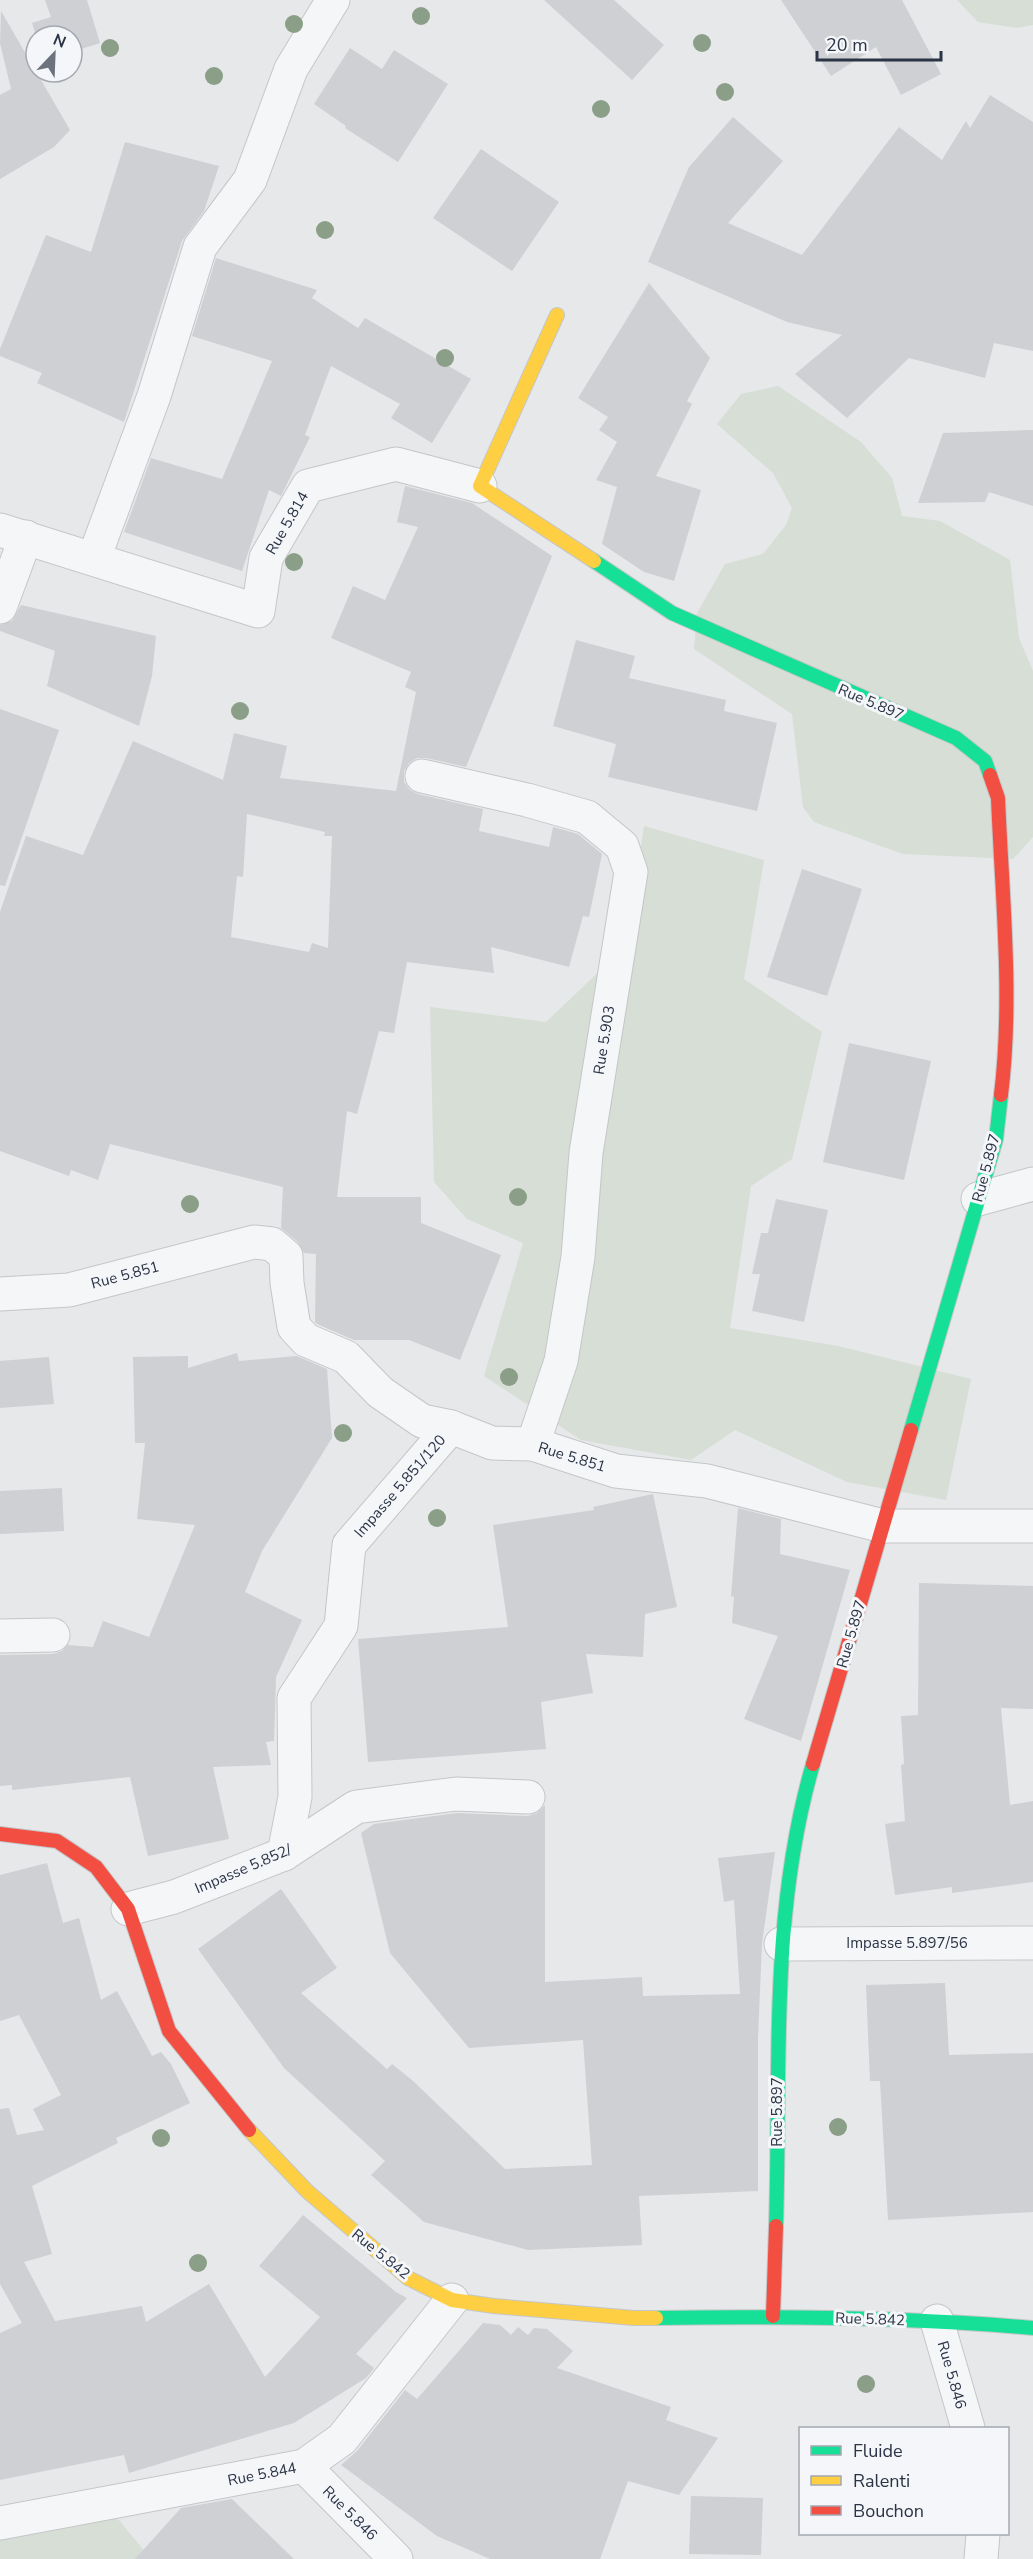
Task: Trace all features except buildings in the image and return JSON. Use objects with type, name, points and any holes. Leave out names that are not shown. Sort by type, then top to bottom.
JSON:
[{"type":"street","points":[[94,558],[154,396],[200,247],[250,180],[291,69],[333,0]]},
{"type":"street","points":[[480,486],[557,315]]},
{"type":"street","name":"Rue 5.814","points":[[13,533],[258,611],[266,558],[308,486],[396,464],[480,486]]},
{"type":"street","name":"Rue 5.897","points":[[480,486],[672,613],[956,738],[985,761],[998,798],[1006,973],[1005,1066],[996,1138],[801,1806],[781,1944],[777,2037],[777,2168],[773,2316]]},
{"type":"street","points":[[0,607],[13,533]]},
{"type":"street","name":"Rue 5.903","points":[[422,776],[527,800],[587,818],[622,846],[631,872],[586,1153],[578,1257],[561,1361],[533,1444]]},
{"type":"street","points":[[978,1199],[1033,1184]]},
{"type":"street","name":"Rue 5.851","points":[[0,1294],[69,1290],[254,1242],[272,1244],[286,1256],[287,1283],[294,1327],[306,1340],[346,1358],[380,1392],[422,1421],[451,1427],[492,1443],[533,1444],[616,1471],[707,1481],[883,1526],[1033,1526]]},
{"type":"street","name":"Impasse 5.851/120","points":[[284,1854],[295,1797],[294,1698],[341,1626],[349,1545],[451,1427]]},
{"type":"street","points":[[0,1636],[54,1635]]},
{"type":"street","name":"Impasse 5.852/","points":[[128,1909],[174,1897],[284,1854],[356,1807],[456,1794],[528,1797]]},
{"type":"street","name":"Rue 5.842","points":[[0,1834],[57,1841],[96,1867],[128,1909],[169,2031],[240,2121],[307,2191],[408,2278],[452,2300],[494,2306],[634,2318],[773,2316],[937,2321],[1033,2328]]},
{"type":"street","name":"Impasse 5.897/56","points":[[781,1944],[1033,1943]]},
{"type":"street","name":"Rue 5.844","points":[[0,2523],[304,2466],[342,2439],[452,2300]]},
{"type":"street","name":"Rue 5.846","points":[[937,2321],[968,2427]]},
{"type":"street","name":"Rue 5.846","points":[[304,2466],[396,2559]]},
{"type":"street","points":[[981,2559],[983,2535]]},
{"type":"shaded area","points":[[957,0],[1033,0],[1033,25],[1017,28],[978,22]]},
{"type":"shaded area","points":[[778,386],[861,442],[892,478],[902,516],[940,521],[1010,560],[1019,638],[1033,671],[1033,837],[1013,859],[903,854],[814,822],[803,807],[792,714],[694,649],[697,613],[725,564],[763,554],[786,525],[792,508],[773,473],[717,424],[741,394]]},
{"type":"shaded area","points":[[644,826],[764,860],[744,979],[822,1032],[792,1159],[751,1186],[730,1328],[838,1346],[971,1379],[946,1500],[847,1482],[735,1430],[691,1460],[581,1440],[484,1376],[523,1243],[467,1219],[434,1182],[430,1007],[546,1022],[626,946]]},
{"type":"shaded area","points":[[117,2518],[151,2559],[0,2559],[0,2540]]},
{"type":"traffic: fast","points":[[594,561],[672,613],[956,738],[985,761],[990,775]]},
{"type":"traffic: fast","points":[[911,1430],[996,1139],[1001,1095]]},
{"type":"traffic: fast","points":[[776,2226],[778,2051],[783,1935],[789,1878],[799,1821],[813,1764]]},
{"type":"traffic: fast","points":[[656,2318],[845,2318],[1033,2328]]},
{"type":"traffic: slow","points":[[557,315],[480,486],[594,561]]},
{"type":"traffic: slow","points":[[249,2130],[307,2191],[408,2278],[452,2300],[494,2306],[656,2318]]},
{"type":"traffic: jam","points":[[990,775],[998,798],[1006,946],[1006,1021],[1001,1095]]},
{"type":"traffic: jam","points":[[813,1764],[911,1430]]},
{"type":"traffic: jam","points":[[0,1834],[57,1841],[96,1867],[128,1909],[169,2031],[249,2130]]},
{"type":"traffic: jam","points":[[773,2316],[776,2226]]}]
